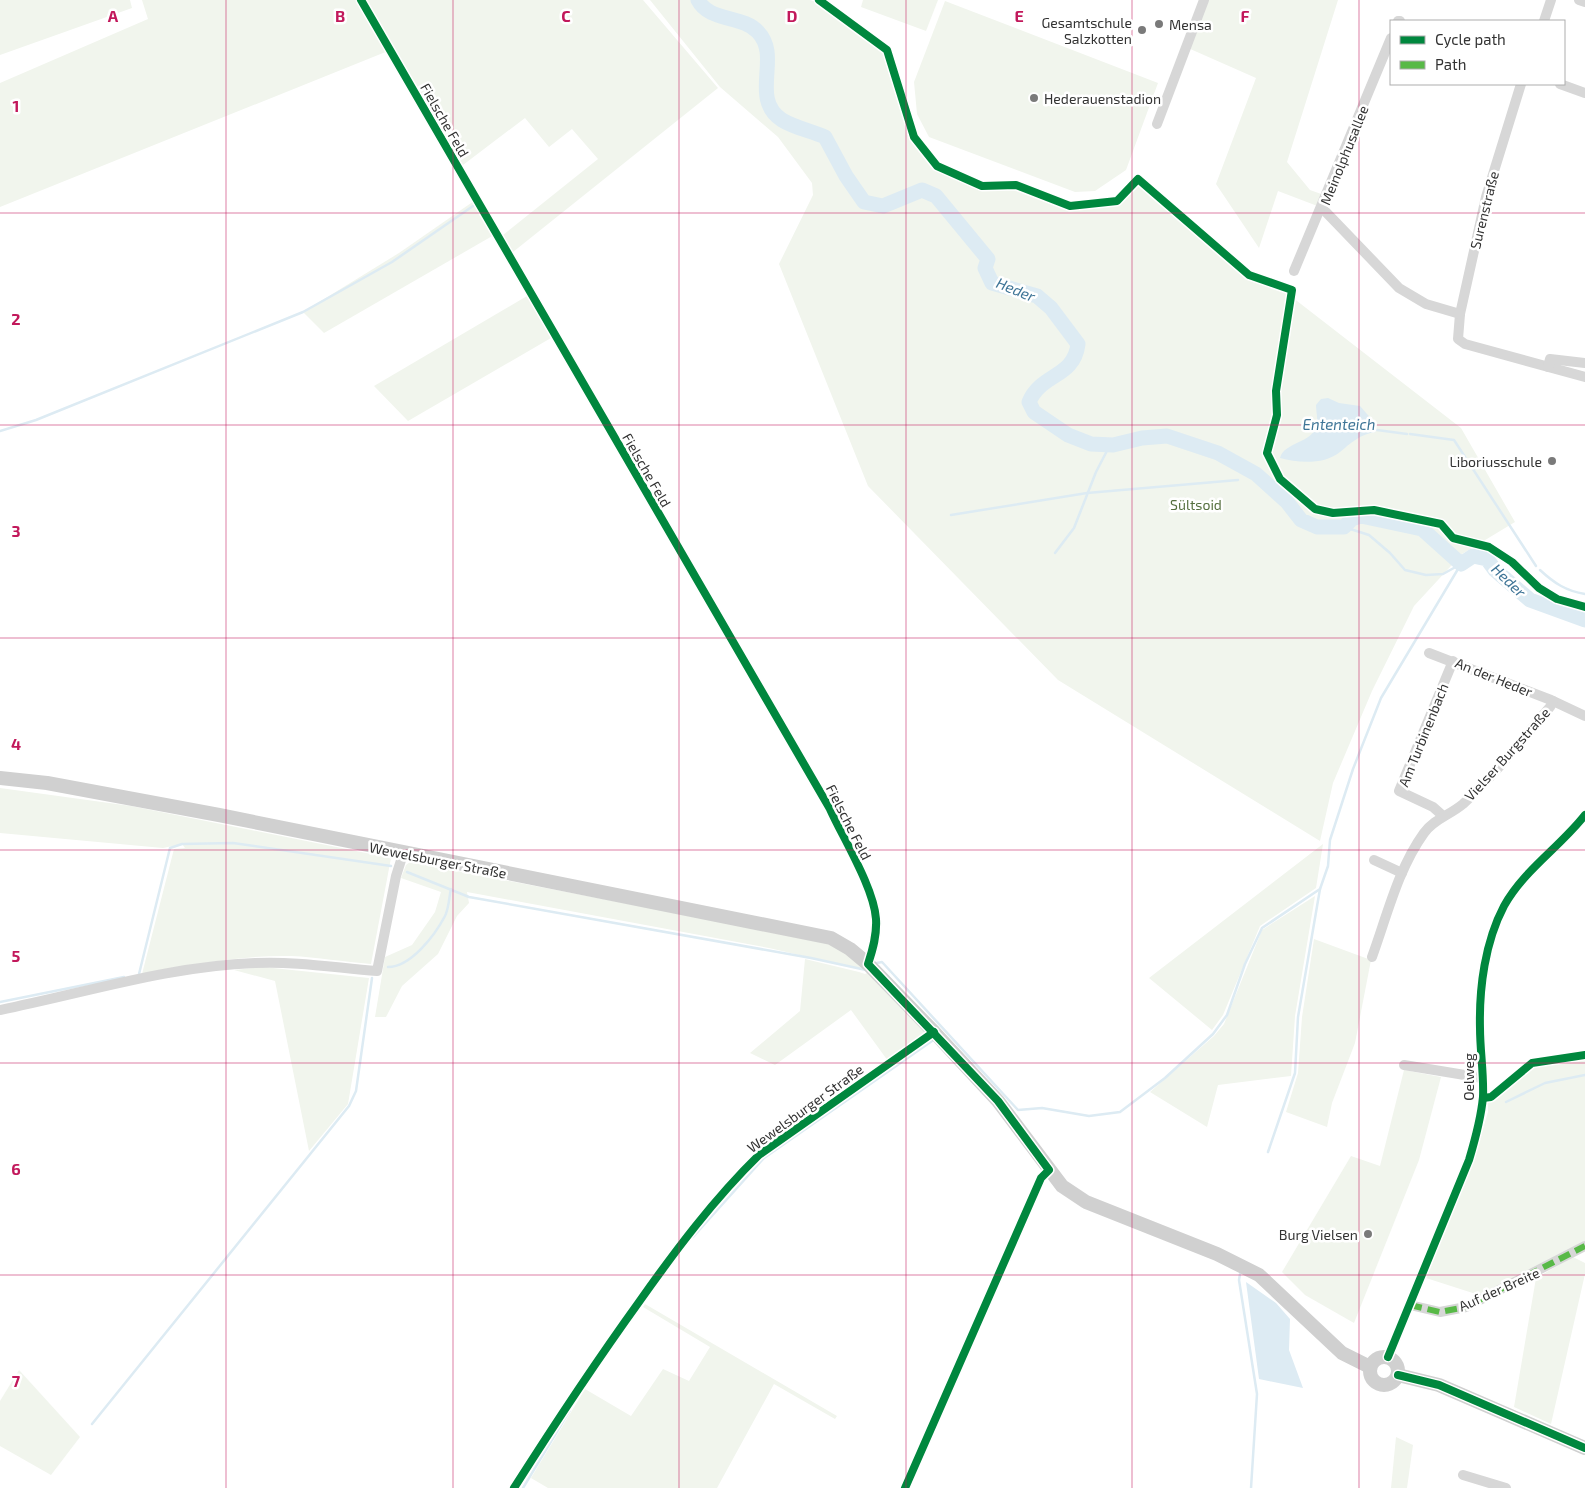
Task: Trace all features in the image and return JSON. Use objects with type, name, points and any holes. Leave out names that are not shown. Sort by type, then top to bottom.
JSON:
[{"type":"main road","name":"Wewelsburger Straße","points":[[0,778],[47,783],[181,808],[831,938],[850,949],[868,964],[934,1032]]},
{"type":"main road","points":[[934,1032],[1004,1108],[1048,1170],[1062,1186],[1086,1202],[1217,1254],[1259,1275],[1342,1353],[1370,1367]]},
{"type":"main road","points":[[1388,1357],[1396,1362],[1398,1376],[1390,1385],[1378,1385],[1372,1380],[1370,1367],[1375,1360],[1388,1357]]},
{"type":"main road","points":[[1398,1376],[1439,1385],[1585,1448]]},
{"type":"street","name":"Fielsche Feld","points":[[361,0],[830,809],[869,891],[876,916],[876,933],[868,964]]},
{"type":"street","points":[[1158,124],[1204,0]]},
{"type":"street","points":[[1544,20],[1552,0]]},
{"type":"street","points":[[1579,0],[1585,2]]},
{"type":"street","name":"Meinolphusallee","points":[[1294,271],[1322,208],[1390,40]]},
{"type":"street","name":"Surenstraße","points":[[1521,85],[1486,197],[1460,314],[1458,339],[1464,344],[1548,367]]},
{"type":"street","points":[[1563,85],[1585,93]]},
{"type":"street","points":[[1322,208],[1399,288],[1426,304],[1460,314]]},
{"type":"street","points":[[1585,363],[1550,359],[1548,367],[1585,377]]},
{"type":"street","name":"An der Heder","points":[[1429,653],[1553,701],[1585,716]]},
{"type":"street","name":"Am Turbinenbach","points":[[1442,815],[1433,807],[1399,791],[1453,661]]},
{"type":"street","name":"Vielser Burgstraße","points":[[1372,957],[1402,873],[1424,833],[1442,815],[1461,805],[1480,786],[1550,707],[1553,701]]},
{"type":"street","name":"Oelweg","points":[[1388,1357],[1469,1160],[1478,1128],[1483,1098],[1480,1013],[1485,965],[1495,926],[1505,904],[1523,879],[1582,828],[1585,815]]},
{"type":"street","points":[[0,1010],[139,978],[225,965],[287,963],[377,971],[396,876],[404,854]]},
{"type":"street","points":[[1374,860],[1402,873]]},
{"type":"street","name":"Wewelsburger Straße","points":[[514,1488],[582,1382],[674,1252],[743,1170],[759,1155],[934,1032]]},
{"type":"street","points":[[1404,1065],[1483,1078]]},
{"type":"street","points":[[905,1488],[1041,1178],[1048,1170]]},
{"type":"street","name":"Auf der Breite","points":[[1410,1305],[1440,1312],[1466,1307],[1584,1249]]},
{"type":"street","points":[[1463,1475],[1506,1488]]},
{"type":"green space","points":[[0,0],[130,0],[132,8],[0,55]]},
{"type":"green space","points":[[142,0],[643,0],[718,88],[513,252],[503,235],[598,159],[572,129],[549,147],[525,118],[463,165],[393,49],[0,207],[0,83],[148,19]]},
{"type":"green space","name":"Sültsoid","points":[[650,0],[810,0],[825,5],[885,52],[912,139],[938,170],[973,188],[1034,190],[1071,208],[1118,205],[1141,184],[1249,278],[1288,294],[1461,428],[1515,522],[1462,554],[1414,606],[1372,691],[1333,783],[1320,841],[1058,680],[868,486],[779,264],[813,195],[812,183],[778,137],[720,87]]},
{"type":"green space","points":[[863,0],[938,0],[926,31],[861,7]]},
{"type":"green space","points":[[1207,0],[1338,0],[1287,162],[1310,190],[1324,195],[1320,207],[1278,191],[1259,248],[1216,184],[1256,78],[1188,48]]},
{"type":"green space","name":"Hederauenstadion","points":[[945,1],[1158,83],[1126,170],[1095,191],[1075,192],[929,137],[917,114],[914,82]]},
{"type":"green space","points":[[474,201],[494,235],[324,333],[303,312],[399,253]]},
{"type":"green space","points":[[527,296],[551,338],[408,421],[374,386]]},
{"type":"green space","points":[[0,788],[131,806],[391,858],[371,964],[291,956],[272,956],[216,961],[142,974],[174,849],[185,848],[182,844],[163,848],[0,833]]},
{"type":"green space","points":[[1323,844],[1316,888],[1260,926],[1223,1015],[1212,1030],[1149,978]]},
{"type":"green space","points":[[410,862],[826,942],[852,956],[864,967],[860,969],[769,948],[467,892],[469,903],[457,916],[438,954],[402,986],[386,1017],[375,1017],[385,957],[412,945],[435,912],[441,892],[401,878],[406,865]]},
{"type":"green space","points":[[1315,896],[1295,1016],[1291,1076],[1218,1085],[1207,1127],[1150,1092],[1214,1036],[1224,1024],[1262,930]]},
{"type":"green space","points":[[1314,939],[1371,960],[1355,1043],[1332,1103],[1327,1127],[1286,1112],[1298,1073],[1302,1017]]},
{"type":"green space","points":[[805,959],[865,974],[869,972],[924,1028],[924,1034],[888,1061],[851,1010],[775,1065],[750,1053],[800,1011]]},
{"type":"green space","points":[[263,967],[369,978],[348,1104],[309,1151],[275,981],[234,970]]},
{"type":"green space","points":[[1585,1059],[1585,1241],[1482,1296],[1426,1278],[1473,1161],[1488,1112],[1488,1102],[1533,1066]]},
{"type":"green space","points":[[1404,1070],[1441,1077],[1419,1160],[1354,1323],[1305,1295],[1282,1272],[1351,1156],[1380,1166]]},
{"type":"green space","points":[[1573,1257],[1585,1263],[1585,1274],[1551,1424],[1514,1407],[1536,1278]]},
{"type":"green space","points":[[645,1304],[837,1416],[835,1419],[774,1384],[717,1488],[548,1488],[531,1478],[585,1389],[631,1416],[663,1369],[689,1381],[710,1347],[643,1307]]},
{"type":"green space","points":[[19,1370],[80,1437],[51,1475],[0,1446],[0,1401]]},
{"type":"green space","points":[[1396,1437],[1413,1445],[1407,1488],[1391,1488]]},
{"type":"water","name":"Ententeich","points":[[1328,398],[1339,403],[1360,406],[1374,422],[1376,432],[1360,437],[1334,456],[1319,461],[1303,462],[1280,458],[1287,449],[1310,436],[1314,431],[1317,425],[1316,405],[1321,399]]},
{"type":"water","points":[[1246,1282],[1276,1303],[1290,1319],[1289,1350],[1303,1388],[1259,1379]]},
{"type":"waterway","name":"Heder","points":[[698,0],[710,12],[744,23],[758,32],[765,42],[767,53],[766,89],[772,111],[787,123],[825,137],[846,176],[864,202],[883,206],[922,190],[936,196],[988,259],[985,268],[992,283],[1037,296],[1051,308],[1078,344],[1075,355],[1064,370],[1041,385],[1034,393],[1029,402],[1034,412],[1068,435],[1091,444],[1113,445],[1142,438],[1167,436],[1218,453],[1256,474],[1287,502],[1301,520],[1317,527],[1344,527],[1352,519],[1361,516],[1422,529],[1461,564],[1473,556],[1487,559],[1495,570],[1530,600],[1585,620]]},
{"type":"waterway","points":[[0,431],[36,420],[303,312],[392,262],[473,206]]},
{"type":"waterway","points":[[1377,430],[1407,434]]},
{"type":"waterway","points":[[1410,434],[1454,440],[1536,566]]},
{"type":"waterway","points":[[1055,553],[1074,528],[1096,472],[1110,445]]},
{"type":"waterway","points":[[951,515],[1087,493],[1238,480]]},
{"type":"waterway","name":"Heder","points":[[1344,527],[1369,535],[1390,553],[1405,570],[1426,575],[1443,574],[1461,564]]},
{"type":"waterway","points":[[877,963],[882,962],[1018,1110],[1042,1108],[1089,1116],[1120,1112],[1165,1078],[1213,1034],[1227,1015],[1245,964],[1262,928],[1320,889],[1328,866],[1330,840],[1353,769],[1381,698],[1461,564]]},
{"type":"waterway","points":[[1540,570],[1561,586],[1585,594]]},
{"type":"waterway","points":[[139,974],[170,848],[182,844],[233,843],[391,866]]},
{"type":"waterway","points":[[407,872],[469,897],[811,958],[866,970]]},
{"type":"waterway","points":[[388,967],[397,966],[405,962],[414,956],[429,940],[445,916],[451,889]]},
{"type":"waterway","points":[[1268,1152],[1295,1073],[1298,1017],[1320,889]]},
{"type":"waterway","points":[[0,1002],[124,977]]},
{"type":"waterway","points":[[92,1424],[349,1106],[356,1091],[372,978]]},
{"type":"waterway","points":[[693,1237],[764,1158],[932,1041]]},
{"type":"waterway","points":[[1506,1102],[1545,1083],[1585,1075]]},
{"type":"waterway","points":[[1240,1274],[1239,1280],[1257,1394],[1251,1488]]},
{"type":"waterway","points":[[523,1488],[570,1410]]},
{"type":"marked path","points":[[1410,1305],[1440,1312],[1466,1307],[1585,1246]]},
{"type":"cycle path","points":[[361,0],[830,809],[864,878],[874,907],[876,931],[868,964],[998,1101],[1049,1170],[1041,1178],[905,1488]]},
{"type":"cycle path","points":[[819,0],[887,50],[914,137],[937,166],[982,186],[1016,185],[1070,206],[1117,201],[1138,179],[1249,275],[1292,290],[1276,391],[1277,415],[1267,453],[1280,479],[1315,509],[1333,513],[1374,510],[1441,524],[1453,538],[1489,547],[1512,562],[1539,588],[1557,599],[1585,607]]},
{"type":"cycle path","points":[[1388,1357],[1469,1160],[1481,1113],[1483,1097],[1480,1037],[1482,981],[1488,950],[1497,920],[1512,893],[1522,881],[1585,815]]},
{"type":"cycle path","points":[[514,1488],[591,1371],[653,1283],[726,1189],[759,1155],[934,1032]]},
{"type":"cycle path","points":[[1483,1098],[1491,1097],[1532,1063],[1585,1055]]},
{"type":"cycle path","points":[[1398,1375],[1439,1385],[1585,1448]]},
{"type":"place","name":"Mensa","points":[[1159,24]]},
{"type":"place","name":"Gesamtschule Salzkotten","points":[[1142,30]]},
{"type":"place","name":"Hederauenstadion","points":[[1034,98]]},
{"type":"place","name":"Liboriusschule","points":[[1552,461]]},
{"type":"place","name":"Burg Vielsen","points":[[1368,1234]]}]
